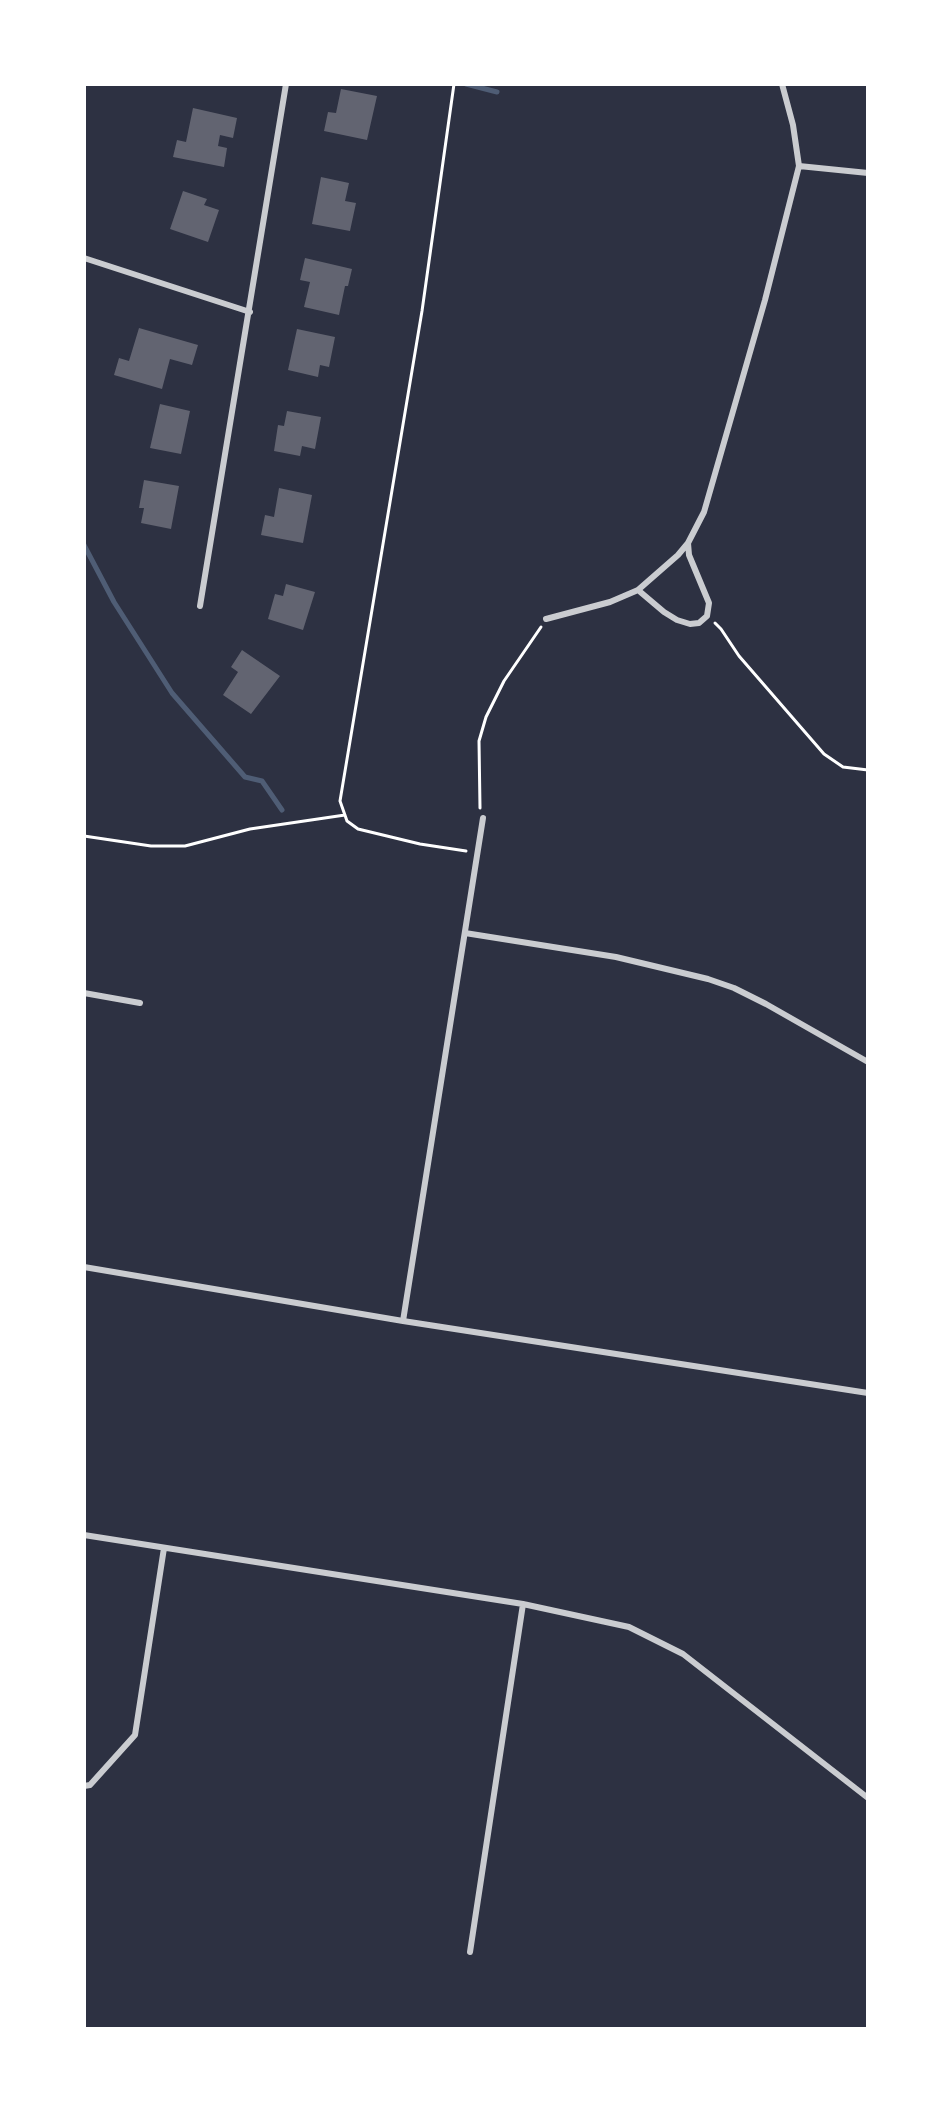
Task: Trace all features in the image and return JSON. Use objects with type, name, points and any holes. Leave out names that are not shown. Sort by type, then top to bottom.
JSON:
[{"type":"street","points":[[200,606],[286,84]]},
{"type":"street","points":[[546,619],[610,602],[638,590],[678,555],[688,543],[704,512],[765,300],[799,166],[793,125],[782,84]]},
{"type":"street","points":[[799,166],[868,173]]},
{"type":"street","points":[[84,258],[250,312]]},
{"type":"street","points":[[638,590],[677,620],[690,624],[699,623],[706,616],[709,603],[692,564],[688,543]]},
{"type":"street","points":[[404,1321],[483,818]]},
{"type":"street","points":[[465,933],[616,957],[708,979],[734,988],[766,1004],[868,1062]]},
{"type":"street","points":[[84,993],[140,1003]]},
{"type":"street","points":[[84,1267],[404,1321],[868,1393]]},
{"type":"street","points":[[84,1535],[523,1604],[629,1627],[683,1654],[868,1798]]},
{"type":"street","points":[[84,1786],[90,1785],[135,1735],[164,1548]]},
{"type":"street","points":[[470,1952],[523,1604]]},
{"type":"path","points":[[454,84],[422,311],[340,801],[347,821],[358,829],[420,844],[478,852]]},
{"type":"path","points":[[706,616],[721,629],[739,656],[824,754],[843,767],[868,770]]},
{"type":"path","points":[[483,818],[480,813],[481,733],[504,681],[546,619]]},
{"type":"path","points":[[84,836],[151,846],[185,846],[250,830],[345,815]]},
{"type":"building","points":[[341,89],[377,96],[367,140],[324,131],[328,112],[336,113]]},
{"type":"building","points":[[193,108],[237,118],[233,138],[220,135],[218,146],[227,148],[224,167],[173,157],[177,140],[186,142]]},
{"type":"building","points":[[321,177],[349,183],[345,201],[356,203],[350,231],[312,224]]},
{"type":"building","points":[[183,191],[207,199],[204,205],[219,210],[208,242],[170,229]]},
{"type":"building","points":[[305,258],[352,269],[348,286],[345,286],[339,315],[304,307],[310,282],[300,280]]},
{"type":"building","points":[[139,328],[198,345],[192,365],[170,359],[162,389],[114,375],[119,358],[129,361]]},
{"type":"building","points":[[297,329],[335,337],[329,367],[320,365],[318,377],[288,370]]},
{"type":"building","points":[[160,404],[190,411],[181,454],[150,448]]},
{"type":"building","points":[[287,411],[321,417],[315,449],[302,446],[300,456],[274,451],[278,425],[284,426]]},
{"type":"building","points":[[144,480],[179,486],[171,529],[141,523],[144,508],[139,508]]},
{"type":"building","points":[[279,488],[312,495],[303,543],[261,535],[265,515],[274,517]]},
{"type":"building","points":[[286,584],[315,592],[303,630],[268,619],[275,594],[283,596]]},
{"type":"building","points":[[242,650],[280,676],[251,714],[223,695],[238,672],[231,667]]},
{"type":"waterway","points":[[466,84],[497,92]]},
{"type":"waterway","points":[[84,545],[114,602],[172,693],[245,777],[262,781],[282,810]]}]
